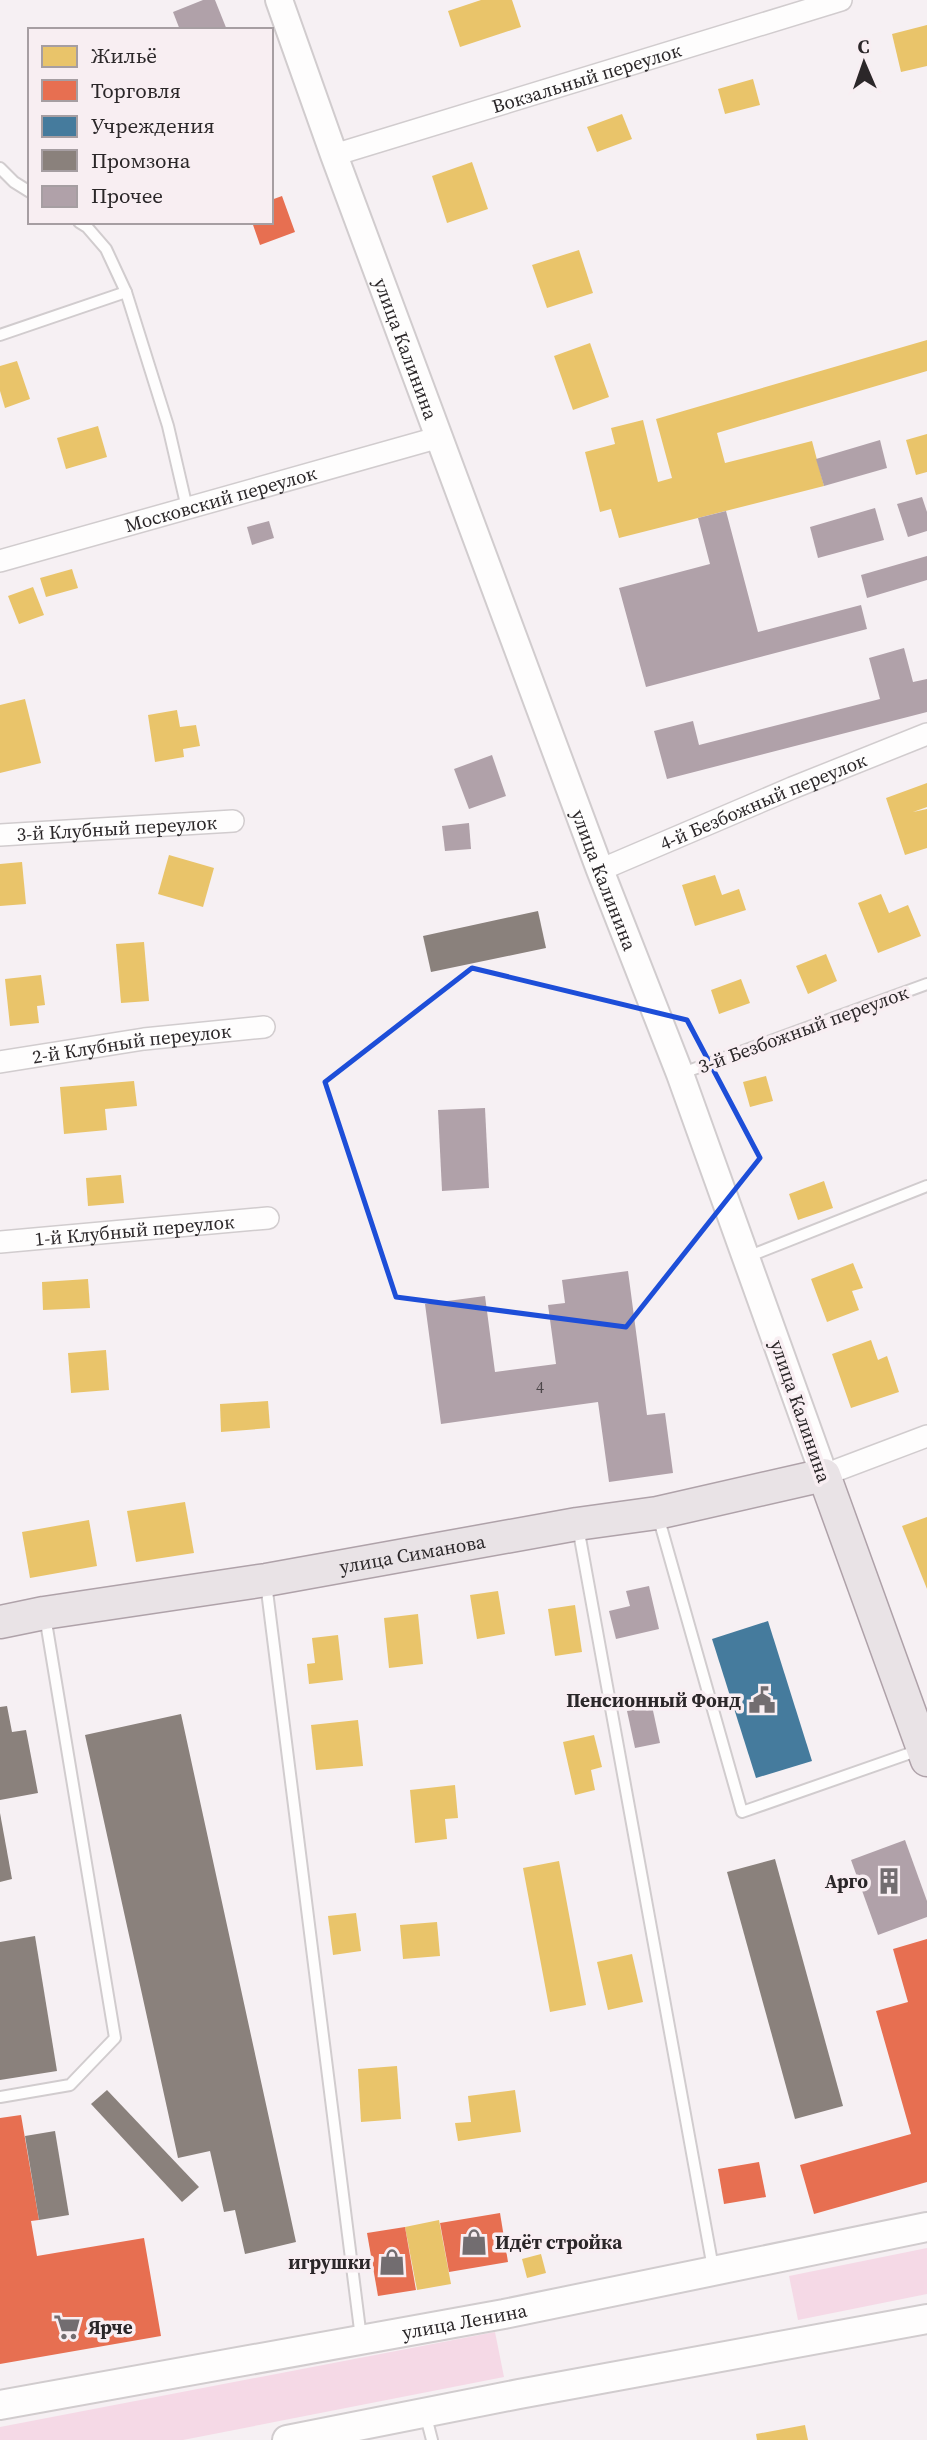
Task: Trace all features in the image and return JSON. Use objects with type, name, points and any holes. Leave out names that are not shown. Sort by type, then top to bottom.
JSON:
[{"type":"main road","name":"улица Симанова","points":[[0,1622],[266,1580],[577,1524],[657,1513],[824,1475]]},
{"type":"main road","name":"улица Калинина","points":[[824,1475],[918,1707],[925,1754]]},
{"type":"main road","name":"улица Ленина","points":[[0,2405],[504,2314],[927,2227]]},
{"type":"main road","points":[[288,2440],[927,2319]]},
{"type":"street","name":"улица Калинина","points":[[279,0],[334,156],[600,870],[680,1074],[824,1475]]},
{"type":"street","name":"Вокзальный переулок","points":[[334,156],[841,0]]},
{"type":"street","name":"Московский переулок","points":[[0,561],[440,438]]},
{"type":"street","name":"4-й Безбожный переулок","points":[[600,870],[927,734]]},
{"type":"street","name":"3-й Клубный переулок","points":[[0,835],[233,821]]},
{"type":"street","name":"2-й Клубный переулок","points":[[0,1062],[144,1039],[264,1027]]},
{"type":"street","name":"1-й Клубный переулок","points":[[0,1242],[268,1218]]},
{"type":"street","points":[[824,1475],[927,1436]]},
{"type":"lane","points":[[0,168],[28,191]]},
{"type":"lane","points":[[82,224],[106,249],[126,292],[167,426],[187,508]]},
{"type":"lane","points":[[0,335],[126,292]]},
{"type":"lane","name":"3-й Безбожный переулок","points":[[680,1074],[927,984]]},
{"type":"lane","points":[[747,1257],[927,1186]]},
{"type":"lane","points":[[657,1513],[742,1812],[925,1754]]},
{"type":"lane","points":[[577,1524],[714,2272]]},
{"type":"lane","points":[[266,1580],[362,2339]]},
{"type":"lane","points":[[0,2097],[70,2085],[115,2038],[44,1613]]},
{"type":"lane","points":[[425,2413],[432,2440]]},
{"type":"highlighted area","points":[[472,968],[687,1020],[760,1158],[626,1327],[396,1297],[325,1082]]},
{"type":"shaded area","points":[[927,2248],[927,2294],[798,2320],[789,2276]]},
{"type":"shaded area","points":[[495,2332],[504,2377],[183,2440],[0,2440],[0,2427]]},
{"type":"building: Жильё","points":[[481,0],[512,0],[521,27],[460,47],[448,11]]},
{"type":"building: Жильё","points":[[927,25],[927,66],[901,72],[892,34]]},
{"type":"building: Жильё","points":[[753,79],[760,105],[725,114],[718,89]]},
{"type":"building: Жильё","points":[[622,114],[632,139],[597,152],[587,127]]},
{"type":"building: Жильё","points":[[472,162],[488,209],[447,223],[432,176]]},
{"type":"building: Жильё","points":[[579,250],[593,293],[547,308],[532,265]]},
{"type":"building: Жильё","points":[[927,340],[927,371],[717,433],[725,463],[812,441],[824,486],[619,538],[611,509],[600,512],[585,452],[615,444],[611,428],[643,420],[658,482],[672,478],[656,419]]},
{"type":"building: Жильё","points":[[590,343],[609,397],[573,410],[554,356]]},
{"type":"building: Жильё","points":[[17,361],[30,399],[5,408],[0,391],[0,366]]},
{"type":"building: Жильё","points":[[98,426],[107,457],[66,469],[57,438]]},
{"type":"building: Жильё","points":[[927,434],[927,472],[916,475],[906,440]]},
{"type":"building: Жильё","points":[[72,569],[78,588],[46,597],[40,578]]},
{"type":"building: Жильё","points":[[33,587],[44,615],[19,624],[8,596]]},
{"type":"building: Жильё","points":[[25,699],[41,763],[0,773],[0,705]]},
{"type":"building: Жильё","points":[[177,710],[180,727],[196,725],[200,746],[183,749],[184,757],[155,762],[148,715]]},
{"type":"building: Жильё","points":[[927,783],[927,807],[913,812],[927,809],[927,848],[905,855],[886,798]]},
{"type":"building: Жильё","points":[[169,855],[214,868],[203,907],[158,894]]},
{"type":"building: Жильё","points":[[22,862],[26,904],[0,906],[0,864]]},
{"type":"building: Жильё","points":[[715,875],[722,895],[739,889],[746,910],[695,926],[682,885]]},
{"type":"building: Жильё","points":[[881,894],[889,913],[908,905],[921,936],[878,953],[858,903]]},
{"type":"building: Жильё","points":[[144,942],[149,1001],[121,1003],[116,944]]},
{"type":"building: Жильё","points":[[826,954],[837,981],[808,994],[796,966]]},
{"type":"building: Жильё","points":[[41,975],[45,1005],[37,1006],[39,1023],[10,1026],[5,979]]},
{"type":"building: Жильё","points":[[741,979],[750,1003],[719,1014],[711,990]]},
{"type":"building: Жильё","points":[[766,1076],[773,1101],[750,1107],[743,1082]]},
{"type":"building: Жильё","points":[[134,1081],[137,1106],[105,1109],[107,1130],[64,1134],[60,1087]]},
{"type":"building: Жильё","points":[[121,1175],[124,1203],[88,1206],[86,1178]]},
{"type":"building: Жильё","points":[[824,1181],[833,1208],[798,1220],[789,1194]]},
{"type":"building: Жильё","points":[[853,1263],[863,1288],[852,1291],[859,1310],[827,1322],[811,1279]]},
{"type":"building: Жильё","points":[[88,1279],[90,1308],[43,1310],[42,1282]]},
{"type":"building: Жильё","points":[[871,1340],[878,1360],[887,1356],[899,1392],[851,1408],[832,1354]]},
{"type":"building: Жильё","points":[[106,1350],[109,1390],[71,1393],[68,1353]]},
{"type":"building: Жильё","points":[[268,1401],[270,1428],[221,1432],[220,1404]]},
{"type":"building: Жильё","points":[[185,1502],[194,1553],[136,1562],[127,1511]]},
{"type":"building: Жильё","points":[[927,1517],[927,1589],[902,1526]]},
{"type":"building: Жильё","points":[[89,1520],[97,1566],[30,1578],[22,1532]]},
{"type":"building: Жильё","points":[[498,1591],[505,1634],[477,1639],[470,1595]]},
{"type":"building: Жильё","points":[[575,1605],[582,1652],[555,1656],[548,1609]]},
{"type":"building: Жильё","points":[[418,1614],[423,1664],[389,1668],[384,1618]]},
{"type":"building: Жильё","points":[[338,1635],[343,1680],[309,1684],[307,1664],[315,1663],[312,1638]]},
{"type":"building: Жильё","points":[[358,1720],[363,1766],[316,1770],[311,1725]]},
{"type":"building: Жильё","points":[[594,1735],[602,1767],[591,1770],[595,1790],[575,1795],[563,1742]]},
{"type":"building: Жильё","points":[[455,1785],[458,1818],[445,1819],[447,1839],[415,1843],[410,1790]]},
{"type":"building: Жильё","points":[[559,1861],[586,2005],[550,2012],[523,1868]]},
{"type":"building: Жильё","points":[[356,1913],[361,1951],[333,1955],[328,1916]]},
{"type":"building: Жильё","points":[[437,1922],[440,1956],[403,1959],[400,1925]]},
{"type":"building: Жильё","points":[[632,1954],[643,2002],[608,2010],[597,1962]]},
{"type":"building: Жильё","points":[[397,2066],[401,2119],[361,2122],[358,2069]]},
{"type":"building: Жильё","points":[[515,2090],[521,2132],[458,2141],[455,2123],[471,2122],[468,2096]]},
{"type":"building: Жильё","points":[[439,2220],[451,2284],[417,2290],[405,2227]]},
{"type":"building: Жильё","points":[[541,2254],[546,2273],[527,2278],[522,2259]]},
{"type":"building: Жильё","points":[[805,2425],[808,2440],[757,2440],[756,2434]]},
{"type":"building: Торговля","points":[[282,196],[295,232],[260,245],[253,224],[273,224],[273,199]]},
{"type":"building: Торговля","points":[[927,1939],[927,2182],[814,2214],[800,2165],[911,2134],[876,2011],[908,2002],[893,1949]]},
{"type":"building: Торговля","points":[[21,2115],[39,2220],[31,2221],[37,2256],[144,2238],[161,2336],[0,2364],[0,2118]]},
{"type":"building: Торговля","points":[[759,2162],[766,2197],[724,2204],[718,2169]]},
{"type":"building: Торговля","name":"Идёт стройка","points":[[500,2213],[508,2262],[449,2272],[440,2223]]},
{"type":"building: Торговля","name":"игрушки","points":[[405,2227],[416,2290],[378,2296],[367,2233]]},
{"type":"building: Учреждения","name":"Пенсионный Фонд","points":[[768,1621],[812,1761],[756,1778],[712,1639]]},
{"type":"building: Промзона","points":[[538,911],[546,948],[431,972],[423,936]]},
{"type":"building: Промзона","points":[[7,1706],[12,1732],[26,1730],[38,1793],[0,1800],[0,1707]]},
{"type":"building: Промзона","points":[[181,1714],[296,2242],[245,2254],[235,2210],[224,2212],[210,2151],[178,2158],[85,1735]]},
{"type":"building: Промзона","points":[[0,1813],[12,1879],[0,1882]]},
{"type":"building: Промзона","points":[[775,1859],[843,2106],[795,2119],[727,1872]]},
{"type":"building: Промзона","points":[[35,1936],[57,2071],[0,2080],[0,1942]]},
{"type":"building: Промзона","points":[[107,2090],[199,2187],[182,2202],[91,2104]]},
{"type":"building: Промзона","points":[[55,2131],[69,2215],[39,2220],[25,2136]]},
{"type":"building: Прочее","points":[[203,0],[215,0],[226,28],[179,28],[173,12]]},
{"type":"building: Прочее","points":[[880,440],[887,468],[824,486],[816,459]]},
{"type":"building: Прочее","points":[[922,497],[927,512],[927,531],[908,537],[897,504]]},
{"type":"building: Прочее","points":[[875,508],[884,540],[818,558],[810,527]]},
{"type":"building: Прочее","points":[[726,511],[758,632],[861,605],[867,629],[646,687],[619,588],[710,564],[698,518]]},
{"type":"building: Прочее","points":[[269,521],[274,538],[252,545],[247,527]]},
{"type":"building: Прочее","points":[[927,556],[927,580],[867,598],[861,575]]},
{"type":"building: Прочее","points":[[904,648],[913,682],[927,679],[927,712],[667,779],[654,731],[693,721],[699,745],[880,699],[869,658]]},
{"type":"building: Прочее","points":[[492,755],[506,796],[469,809],[454,769]]},
{"type":"building: Прочее","points":[[469,823],[471,849],[445,851],[442,826]]},
{"type":"building: Прочее","points":[[485,1108],[489,1188],[442,1191],[438,1110]]},
{"type":"building: Прочее","points":[[628,1271],[647,1415],[665,1413],[673,1473],[609,1482],[598,1402],[441,1424],[425,1304],[485,1296],[495,1372],[556,1364],[548,1305],[565,1303],[562,1280]]},
{"type":"building: Прочее","points":[[649,1586],[659,1629],[616,1639],[609,1611],[630,1606],[626,1591]]},
{"type":"building: Прочее","points":[[652,1706],[660,1743],[635,1748],[627,1711]]},
{"type":"building: Прочее","name":"Арго","points":[[905,1840],[927,1901],[927,1917],[878,1935],[851,1860]]},
{"type":"place","name":"Пенсионный Фонд","points":[[762,1700]]},
{"type":"place","name":"Арго","points":[[889,1881]]},
{"type":"place","name":"Идёт стройка","points":[[474,2242]]},
{"type":"place","name":"игрушки","points":[[392,2262]]},
{"type":"place","name":"Ярче","points":[[67,2327]]}]
